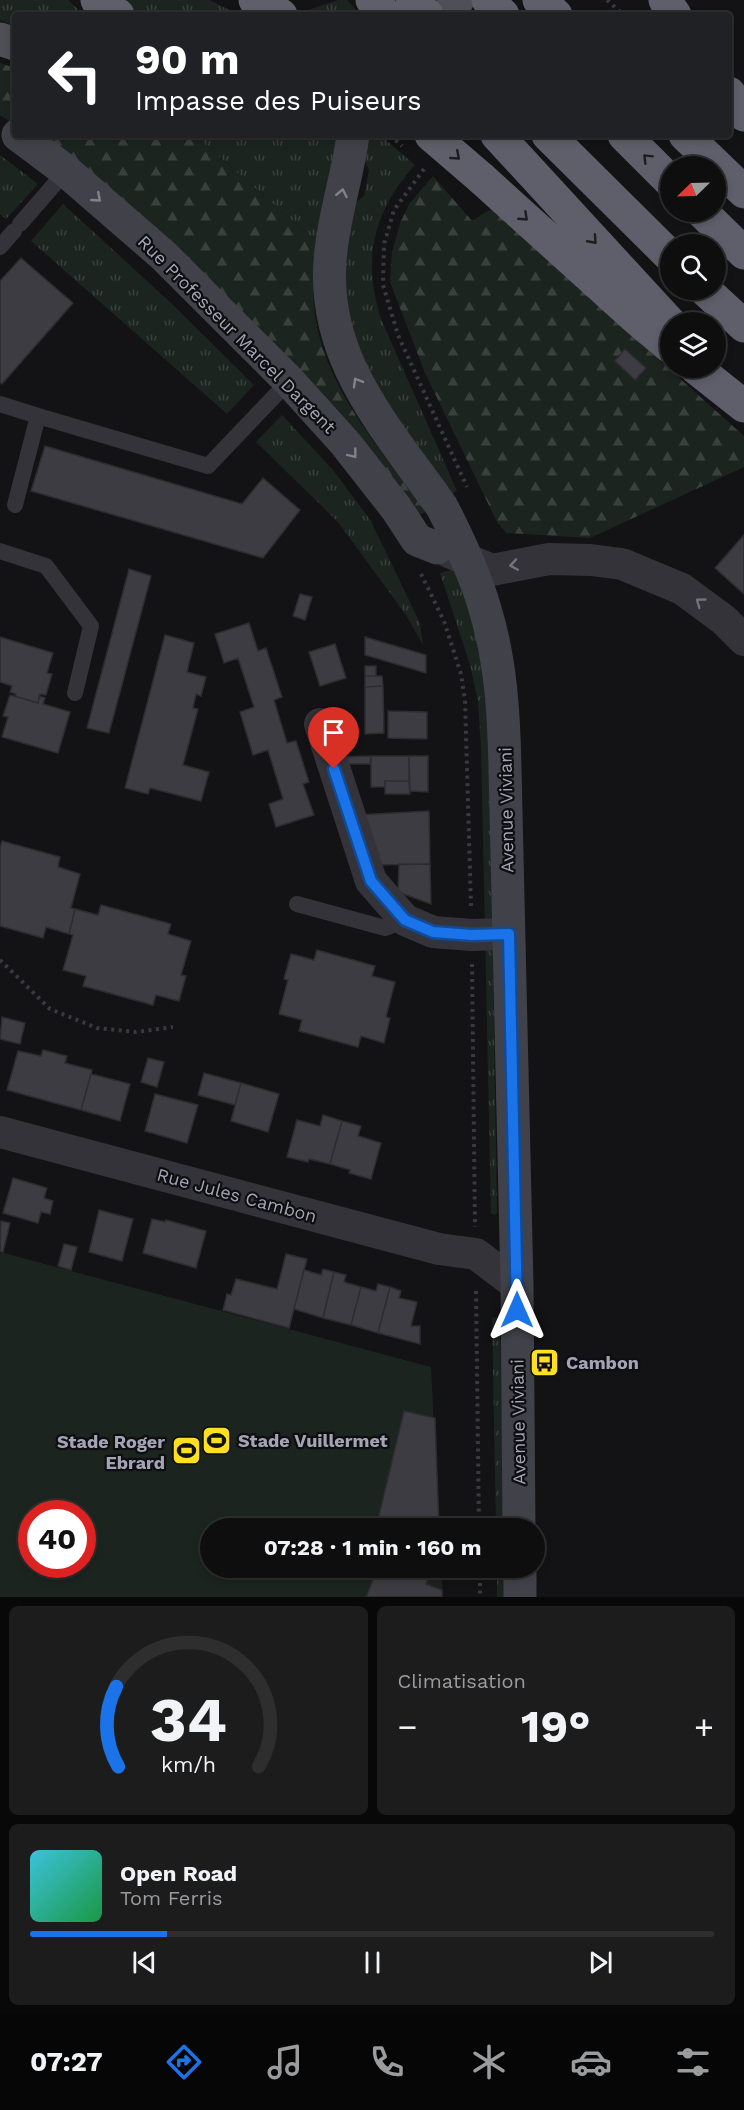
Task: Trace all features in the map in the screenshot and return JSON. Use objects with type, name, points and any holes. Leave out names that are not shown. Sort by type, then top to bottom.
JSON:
[{"type":"highway","points":[[98,0],[114,12]]},
{"type":"highway","points":[[372,0],[383,12]]},
{"type":"highway","points":[[412,0],[424,12]]},
{"type":"highway","points":[[415,12],[426,0]]},
{"type":"highway","points":[[488,0],[500,12]]},
{"type":"highway","points":[[539,0],[553,12]]},
{"type":"highway","points":[[732,97],[744,115]]},
{"type":"highway","points":[[434,138],[660,339]]},
{"type":"highway","points":[[551,138],[660,246]]},
{"type":"highway","points":[[627,138],[660,171]]},
{"type":"highway","points":[[688,138],[744,192]]},
{"type":"highway","points":[[504,143],[660,312]]},
{"type":"highway","points":[[712,222],[744,253]]},
{"type":"highway","points":[[716,300],[744,326]]},
{"type":"highway","points":[[709,378],[744,406]]},
{"type":"highway","points":[[724,378],[744,398]]},
{"type":"main road","points":[[448,12],[458,0]]},
{"type":"street","name":"Rue Professeur Marcel Dargent","points":[[0,121],[12,130]]},
{"type":"street","name":"Rue Professeur Marcel Dargent","points":[[22,138],[66,171],[164,256],[289,381],[345,443],[396,508],[427,558]]},
{"type":"street","name":"Avenue Viviani","points":[[352,138],[334,229],[329,272],[330,294],[338,338],[354,378],[442,507],[468,560],[486,610],[498,667],[502,707],[509,934],[517,1285],[519,1518]]},
{"type":"street","points":[[427,558],[468,560],[492,570],[549,559],[591,560],[622,564],[682,589],[724,620],[744,640]]},
{"type":"street","points":[[320,724],[371,881],[405,920],[433,932],[472,935],[509,934]]},
{"type":"street","name":"Rue Jules Cambon","points":[[0,1132],[428,1246],[476,1254],[517,1285]]},
{"type":"street","points":[[476,1254],[515,1227]]},
{"type":"street","points":[[520,1578],[520,1597]]},
{"type":"lane","points":[[0,247],[66,171]]},
{"type":"lane","points":[[0,404],[208,466],[289,381]]},
{"type":"lane","points":[[15,505],[38,416]]},
{"type":"lane","points":[[0,551],[46,566],[91,626],[75,693]]},
{"type":"lane","points":[[297,904],[385,928],[405,920]]},
{"type":"path","points":[[607,0],[621,12]]},
{"type":"path","points":[[414,182],[394,210],[384,244],[383,285],[398,335],[468,490]]},
{"type":"path","name":"Avenue Viviani","points":[[427,558],[461,674],[465,700],[472,935],[479,1518]]},
{"type":"path","points":[[0,960],[50,1009],[97,1028],[136,1032],[173,1028]]},
{"type":"path","points":[[480,1578],[480,1597]]},
{"type":"green space","points":[[0,0],[68,0],[81,12],[12,12],[12,25],[0,20]]},
{"type":"green space","points":[[112,0],[209,0],[234,12],[131,12]]},
{"type":"green space","points":[[338,0],[347,0],[358,12],[302,12]]},
{"type":"green space","points":[[0,63],[12,67],[12,123],[0,115]]},
{"type":"green space","points":[[32,138],[197,138],[316,241],[313,295],[317,327],[324,353],[347,401],[377,447],[426,512],[411,518]]},
{"type":"green space","points":[[197,138],[340,138],[316,241]]},
{"type":"green space","points":[[366,138],[382,138],[415,165],[389,200],[381,218],[372,256],[372,277],[381,319],[457,491],[452,494],[373,383],[351,332],[342,276],[352,205],[364,196],[369,170],[362,155]]},
{"type":"green space","points":[[0,155],[38,184],[6,219],[0,214]]},
{"type":"green space","points":[[433,176],[472,221],[491,209],[660,361],[660,378],[679,378],[744,436],[744,467],[590,538],[506,533],[497,522],[425,373],[390,282],[392,252],[400,223],[410,203]]},
{"type":"green space","points":[[63,204],[170,302],[254,385],[227,414],[31,241]]},
{"type":"green space","points":[[282,415],[333,470],[371,521],[420,623],[423,645],[406,615],[338,522],[256,442]]},
{"type":"green space","points":[[454,569],[481,646],[489,724],[497,1213],[494,1215],[491,1213],[481,747],[478,701],[470,665],[440,573]]},
{"type":"green space","name":"Stade Vuillermet","points":[[0,1252],[431,1367],[439,1518],[200,1518],[200,1578],[442,1578],[443,1597],[0,1597]]},
{"type":"green space","points":[[492,1317],[500,1318],[504,1518],[496,1518]]},
{"type":"green space","points":[[497,1578],[504,1578],[505,1597],[497,1597]]},
{"type":"building","points":[[21,258],[73,303],[2,384],[0,382],[0,281]]},
{"type":"building","points":[[625,349],[646,368],[635,380],[615,361]]},
{"type":"building","points":[[45,446],[242,504],[263,478],[300,510],[263,558],[31,491]]},
{"type":"building","points":[[744,535],[744,594],[715,568]]},
{"type":"building","points":[[129,569],[151,576],[109,733],[87,728]]},
{"type":"building","points":[[300,594],[312,597],[305,620],[293,616]]},
{"type":"building","points":[[249,623],[258,651],[266,648],[282,697],[274,700],[287,743],[296,741],[309,782],[303,784],[314,815],[276,827],[269,804],[283,799],[268,750],[253,755],[240,712],[254,707],[238,658],[224,663],[215,634]]},
{"type":"building","points":[[165,635],[194,643],[187,672],[206,677],[201,696],[196,694],[193,708],[198,709],[183,765],[209,772],[201,801],[150,788],[148,794],[125,788]]},
{"type":"building","points":[[0,637],[53,653],[47,673],[52,674],[46,695],[40,694],[38,703],[15,696],[16,694],[10,692],[12,686],[0,682]]},
{"type":"building","points":[[365,637],[426,655],[426,673],[365,655]]},
{"type":"building","points":[[335,644],[346,678],[320,686],[309,652]]},
{"type":"building","points":[[365,666],[376,666],[376,676],[365,676]]},
{"type":"building","points":[[365,676],[382,676],[383,686],[365,687]]},
{"type":"building","points":[[383,686],[384,733],[365,734],[365,687]]},
{"type":"building","points":[[10,695],[38,703],[39,696],[45,698],[43,704],[70,712],[58,753],[2,737],[8,717],[3,716]]},
{"type":"building","points":[[388,711],[427,712],[427,739],[388,738]]},
{"type":"building","points":[[371,756],[409,756],[409,781],[385,781],[385,787],[371,787]]},
{"type":"building","points":[[371,756],[370,764],[343,764],[341,757]]},
{"type":"building","points":[[409,756],[428,756],[428,792],[410,791]]},
{"type":"building","points":[[385,781],[409,781],[410,794],[385,794]]},
{"type":"building","points":[[429,811],[430,864],[377,865],[357,815]]},
{"type":"building","points":[[2,841],[60,857],[58,867],[80,874],[71,908],[75,909],[69,934],[46,927],[43,938],[0,926],[0,848]]},
{"type":"building","points":[[399,864],[430,864],[431,904],[398,892]]},
{"type":"building","points":[[101,905],[171,924],[168,934],[191,941],[181,975],[186,976],[179,1001],[156,995],[153,1005],[83,986],[86,976],[63,970],[73,935],[69,934],[75,909],[98,915]]},
{"type":"building","points":[[317,950],[375,966],[372,976],[395,982],[386,1017],[390,1018],[384,1043],[361,1036],[358,1047],[299,1031],[302,1020],[279,1014],[288,980],[284,979],[291,954],[314,960]]},
{"type":"building","points":[[2,1017],[25,1023],[20,1044],[0,1039]]},
{"type":"building","points":[[43,1050],[67,1056],[65,1063],[92,1070],[81,1110],[7,1090],[18,1051],[41,1056]]},
{"type":"building","points":[[148,1058],[164,1062],[157,1087],[141,1082]]},
{"type":"building","points":[[204,1073],[241,1083],[235,1105],[198,1095]]},
{"type":"building","points":[[91,1074],[130,1084],[120,1121],[81,1110]]},
{"type":"building","points":[[241,1083],[279,1094],[268,1132],[231,1121]]},
{"type":"building","points":[[155,1094],[198,1105],[187,1143],[145,1131]]},
{"type":"building","points":[[323,1115],[342,1121],[330,1164],[287,1157],[297,1120],[320,1126]]},
{"type":"building","points":[[342,1121],[361,1126],[358,1136],[381,1143],[371,1179],[349,1173],[350,1170],[330,1164]]},
{"type":"building","points":[[13,1178],[47,1188],[44,1198],[53,1201],[50,1214],[41,1212],[38,1223],[3,1213]]},
{"type":"building","points":[[99,1210],[133,1219],[122,1261],[89,1252]]},
{"type":"building","points":[[152,1219],[165,1222],[166,1220],[206,1231],[196,1268],[143,1253]]},
{"type":"building","points":[[1,1221],[10,1223],[3,1252],[0,1251]]},
{"type":"building","points":[[64,1244],[77,1247],[71,1270],[58,1266]]},
{"type":"building","points":[[286,1254],[307,1259],[289,1328],[223,1310],[227,1294],[231,1295],[236,1279],[277,1289]]},
{"type":"building","points":[[323,1269],[334,1272],[323,1318],[294,1309],[304,1270],[321,1275]]},
{"type":"building","points":[[334,1272],[346,1275],[344,1282],[361,1287],[351,1325],[323,1318]]},
{"type":"building","points":[[378,1284],[390,1287],[378,1333],[351,1325],[361,1287],[376,1291]]},
{"type":"building","points":[[390,1287],[401,1291],[399,1298],[417,1302],[411,1326],[420,1326],[420,1344],[378,1333]]},
{"type":"building","points":[[404,1411],[435,1418],[439,1518],[378,1518]]},
{"type":"building","points":[[374,1578],[428,1578],[426,1584],[442,1590],[442,1597],[366,1597]]},
{"type":"place","name":"Cambon","points":[[545,1362]]},
{"type":"place","name":"Stade Vuillermet","points":[[217,1440]]},
{"type":"place","name":"Stade Roger Ebrard","points":[[186,1451]]},
{"type":"route","points":[[334,769],[371,881],[405,920],[433,932],[472,935],[509,934],[517,1310]]}]
